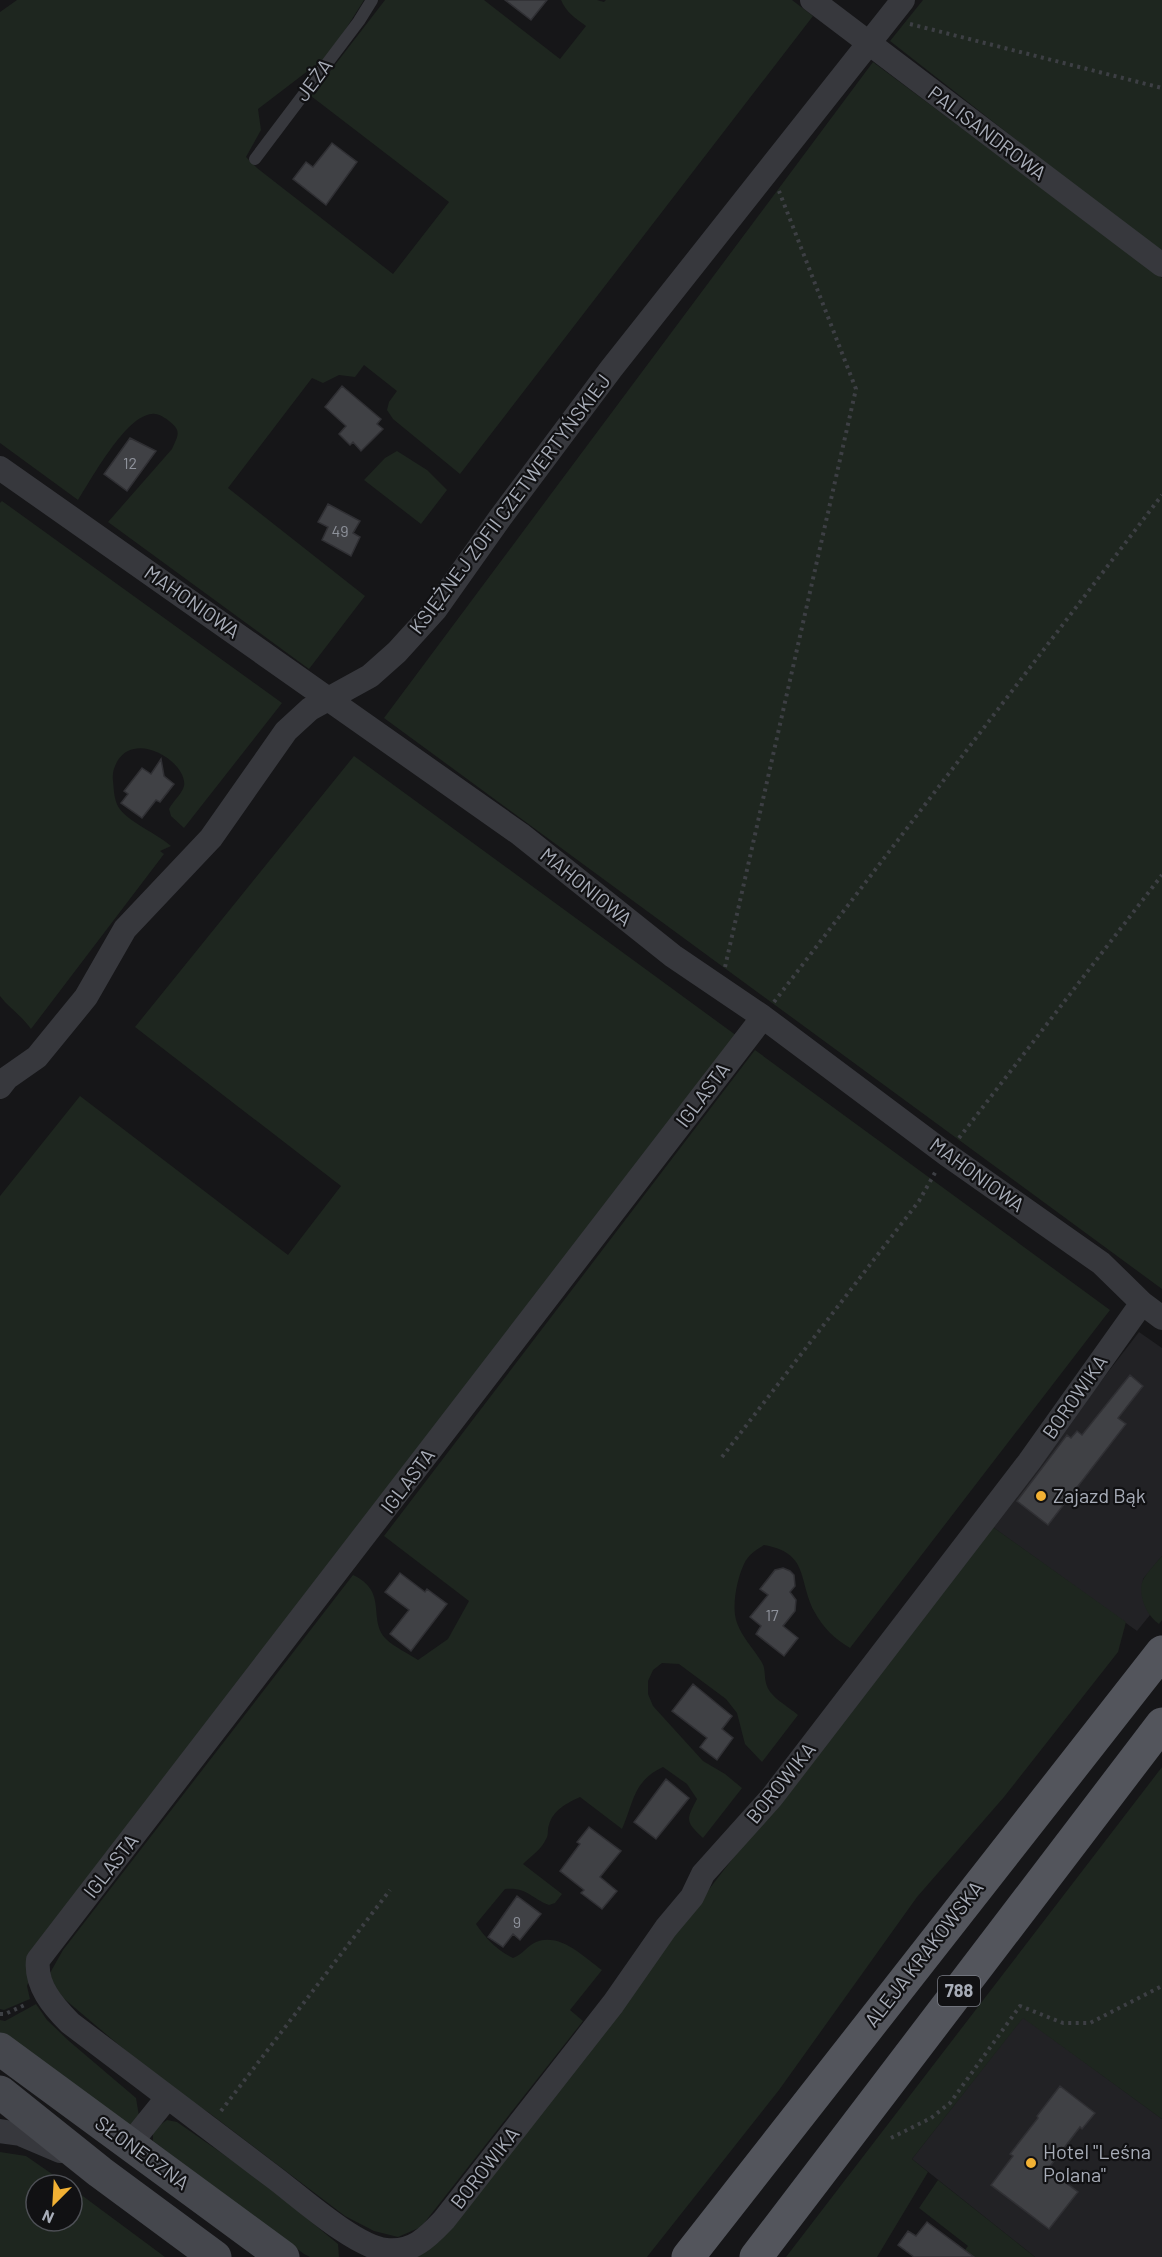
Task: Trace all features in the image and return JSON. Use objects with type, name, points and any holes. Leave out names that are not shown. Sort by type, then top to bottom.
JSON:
[{"type":"main road","name":"ALEJA KRAKOWSKA","points":[[688,2257],[1162,1652]]},
{"type":"main road","name":"788","points":[[756,2257],[1162,1724]]},
{"type":"main road","name":"SŁONECZNA","points":[[0,2049],[283,2257]]},
{"type":"main road","name":"SŁONECZNA","points":[[0,2092],[100,2172],[215,2257]]},
{"type":"street","name":"PALISANDROWA","points":[[812,0],[1162,266]]},
{"type":"street","name":"KSIĘŻNEJ ZOFII CZETWERTYŃSKIEJ","points":[[0,1087],[7,1078],[37,1058],[86,997],[125,929],[211,838],[286,731],[310,709],[370,676],[398,652],[435,610],[611,369],[896,9]]},
{"type":"street","name":"MAHONIOWA","points":[[3,475],[329,698],[520,834],[664,949],[763,1017],[946,1154],[1101,1263],[1142,1303],[1162,1318]]},
{"type":"street","name":"IGLASTA","points":[[406,2250],[384,2250],[345,2232],[70,2023],[57,2010],[47,1994],[37,1971],[38,1960],[763,1017]]},
{"type":"street","name":"BOROWIKA","points":[[406,2250],[426,2238],[444,2220],[613,2004],[666,1928],[692,1897],[703,1874],[772,1797],[1029,1462],[1142,1303]]},
{"type":"street","points":[[129,2145],[168,2098]]},
{"type":"street","points":[[0,2131],[20,2134],[45,2144],[100,2172]]},
{"type":"lane","name":"JEŻA","points":[[255,159],[359,21],[372,0]]},
{"type":"path","points":[[896,9],[1162,88]]},
{"type":"path","points":[[720,988],[856,389],[770,167]]},
{"type":"path","points":[[763,1017],[1162,495]]},
{"type":"path","points":[[722,1456],[919,1201],[946,1154],[1162,875]]},
{"type":"path","points":[[207,2128],[390,1890]]},
{"type":"path","points":[[891,2138],[931,2118],[950,2103],[1020,2006],[1063,2023],[1090,2023],[1162,1986]]},
{"type":"path","points":[[0,2014],[5,2014],[47,1994]]},
{"type":"shaded area","points":[[17,0],[364,0],[330,54],[258,109],[261,130],[246,157],[393,274],[449,202],[311,96],[385,0],[484,0],[560,59],[586,26],[568,11],[561,0],[604,2],[606,0],[792,0],[813,16],[460,474],[393,419],[387,410],[389,402],[397,391],[364,365],[355,377],[339,375],[323,383],[312,378],[228,488],[365,596],[309,669],[108,522],[172,449],[177,437],[173,424],[159,415],[152,414],[142,417],[131,425],[100,464],[78,500],[0,443],[0,12]]},
{"type":"shaded area","points":[[923,0],[1162,0],[1162,254],[890,41]]},
{"type":"shaded area","points":[[873,62],[1162,278],[1162,1289],[384,718]]},
{"type":"shaded area","points":[[397,451],[427,470],[447,490],[421,524],[364,480],[385,458]]},
{"type":"shaded area","points":[[2,501],[282,703],[184,828],[171,816],[169,809],[184,786],[183,777],[178,768],[170,760],[149,749],[137,748],[127,752],[118,760],[113,778],[115,799],[119,808],[130,819],[171,846],[160,851],[164,854],[31,1029],[0,996],[0,503]]},
{"type":"shaded area","points":[[354,756],[737,1036],[45,1936],[27,1986],[30,1999],[4,2010],[0,2009],[0,1196],[80,1096],[288,1255],[341,1186],[135,1027]]},
{"type":"shaded area","points":[[755,1050],[1110,1310],[850,1648],[829,1632],[817,1617],[800,1569],[789,1554],[764,1545],[748,1558],[741,1570],[737,1585],[735,1616],[737,1623],[763,1664],[766,1683],[771,1693],[798,1715],[762,1762],[745,1744],[737,1713],[726,1699],[679,1664],[662,1663],[653,1670],[648,1681],[648,1694],[653,1706],[703,1761],[725,1774],[742,1788],[703,1838],[689,1820],[697,1799],[687,1784],[663,1767],[640,1786],[622,1829],[580,1797],[557,1811],[551,1820],[544,1843],[523,1864],[562,1894],[555,1903],[549,1905],[524,1891],[505,1889],[476,1924],[492,1944],[513,1958],[536,1942],[554,1940],[571,1947],[602,1970],[570,2010],[583,2021],[421,2227],[398,2237],[374,2231],[345,2216],[208,2112],[178,2095],[55,1991],[50,1973],[63,1950],[353,1575],[371,1589],[381,1631],[393,1645],[418,1660],[448,1639],[469,1601],[384,1536]]},
{"type":"shaded area","points":[[1139,1332],[1162,1348],[1162,1556],[1143,1579],[1142,1595],[1150,1615],[1137,1631],[990,1525]]},
{"type":"shaded area","points":[[990,1525],[1126,1622],[1118,1652],[1004,1797],[917,1897],[779,2090],[647,2257],[411,2257],[598,2033]]},
{"type":"shaded area","points":[[1162,1556],[1162,1620],[1159,1624],[1146,1610],[1141,1590],[1144,1578]]},
{"type":"shaded area","points":[[1162,1767],[1162,2119],[1023,2018],[912,2159],[928,2172],[877,2257],[786,2257]]},
{"type":"shaded area","points":[[36,2004],[47,2020],[69,2041],[136,2098],[139,2116],[130,2125],[0,2034],[0,2020],[5,2021]]},
{"type":"shaded area","points":[[1023,2017],[1162,2119],[1162,2257],[1035,2257],[912,2159]]},
{"type":"shaded area","points":[[167,2120],[177,2122],[263,2182],[338,2244],[339,2257],[310,2257],[304,2254],[153,2141],[153,2130]]},
{"type":"shaded area","points":[[0,2152],[26,2156],[51,2173],[24,2173],[24,2233],[84,2233],[84,2197],[165,2257],[0,2257]]},
{"type":"shaded area","points":[[938,2180],[1035,2257],[960,2257],[968,2246],[919,2208]]},
{"type":"building","points":[[505,0],[547,0],[531,20]]},
{"type":"building","points":[[332,143],[357,162],[326,205],[293,179],[306,162],[313,167]]},
{"type":"building","points":[[342,386],[381,419],[377,424],[383,429],[361,451],[353,442],[350,445],[339,434],[346,426],[325,407]]},
{"type":"building","points":[[130,438],[156,451],[127,491],[104,474]]},
{"type":"building","points":[[328,504],[360,521],[353,533],[360,537],[351,556],[322,540],[328,527],[318,522]]},
{"type":"building","points":[[161,759],[164,776],[174,784],[160,802],[156,800],[142,818],[121,803],[128,794],[124,791],[142,768],[151,774]]},
{"type":"building","points":[[1130,1375],[1143,1386],[1118,1418],[1126,1424],[1048,1525],[1017,1501],[1067,1435],[1071,1438],[1077,1431],[1082,1435]]},
{"type":"building","points":[[783,1568],[794,1575],[795,1586],[790,1592],[796,1600],[795,1611],[783,1626],[798,1638],[784,1656],[756,1634],[761,1626],[750,1617],[768,1595],[760,1589],[775,1570]]},
{"type":"building","points":[[400,1573],[425,1592],[427,1589],[447,1604],[411,1651],[390,1634],[409,1610],[385,1592]]},
{"type":"building","points":[[693,1684],[732,1716],[722,1729],[733,1738],[717,1760],[700,1747],[707,1738],[672,1711]]},
{"type":"building","points":[[666,1779],[689,1798],[656,1839],[634,1822]]},
{"type":"building","points":[[589,1827],[621,1851],[600,1877],[617,1891],[602,1909],[581,1893],[584,1890],[560,1871],[580,1844],[577,1842]]},
{"type":"building","points":[[517,1896],[541,1914],[520,1940],[513,1934],[503,1947],[488,1937]]},
{"type":"building","name":"Hotel \"Leśna Polana\"","points":[[1060,2086],[1095,2113],[1082,2129],[1080,2127],[1048,2169],[1078,2192],[1049,2229],[991,2185],[1013,2156],[1010,2154]]},
{"type":"building","points":[[927,2222],[974,2257],[914,2257],[898,2245],[908,2231],[916,2236]]},
{"type":"place","name":"Zajazd Bąk","points":[[1041,1496]]},
{"type":"place","name":"Hotel \"Leśna Polana\"","points":[[1031,2163]]}]
